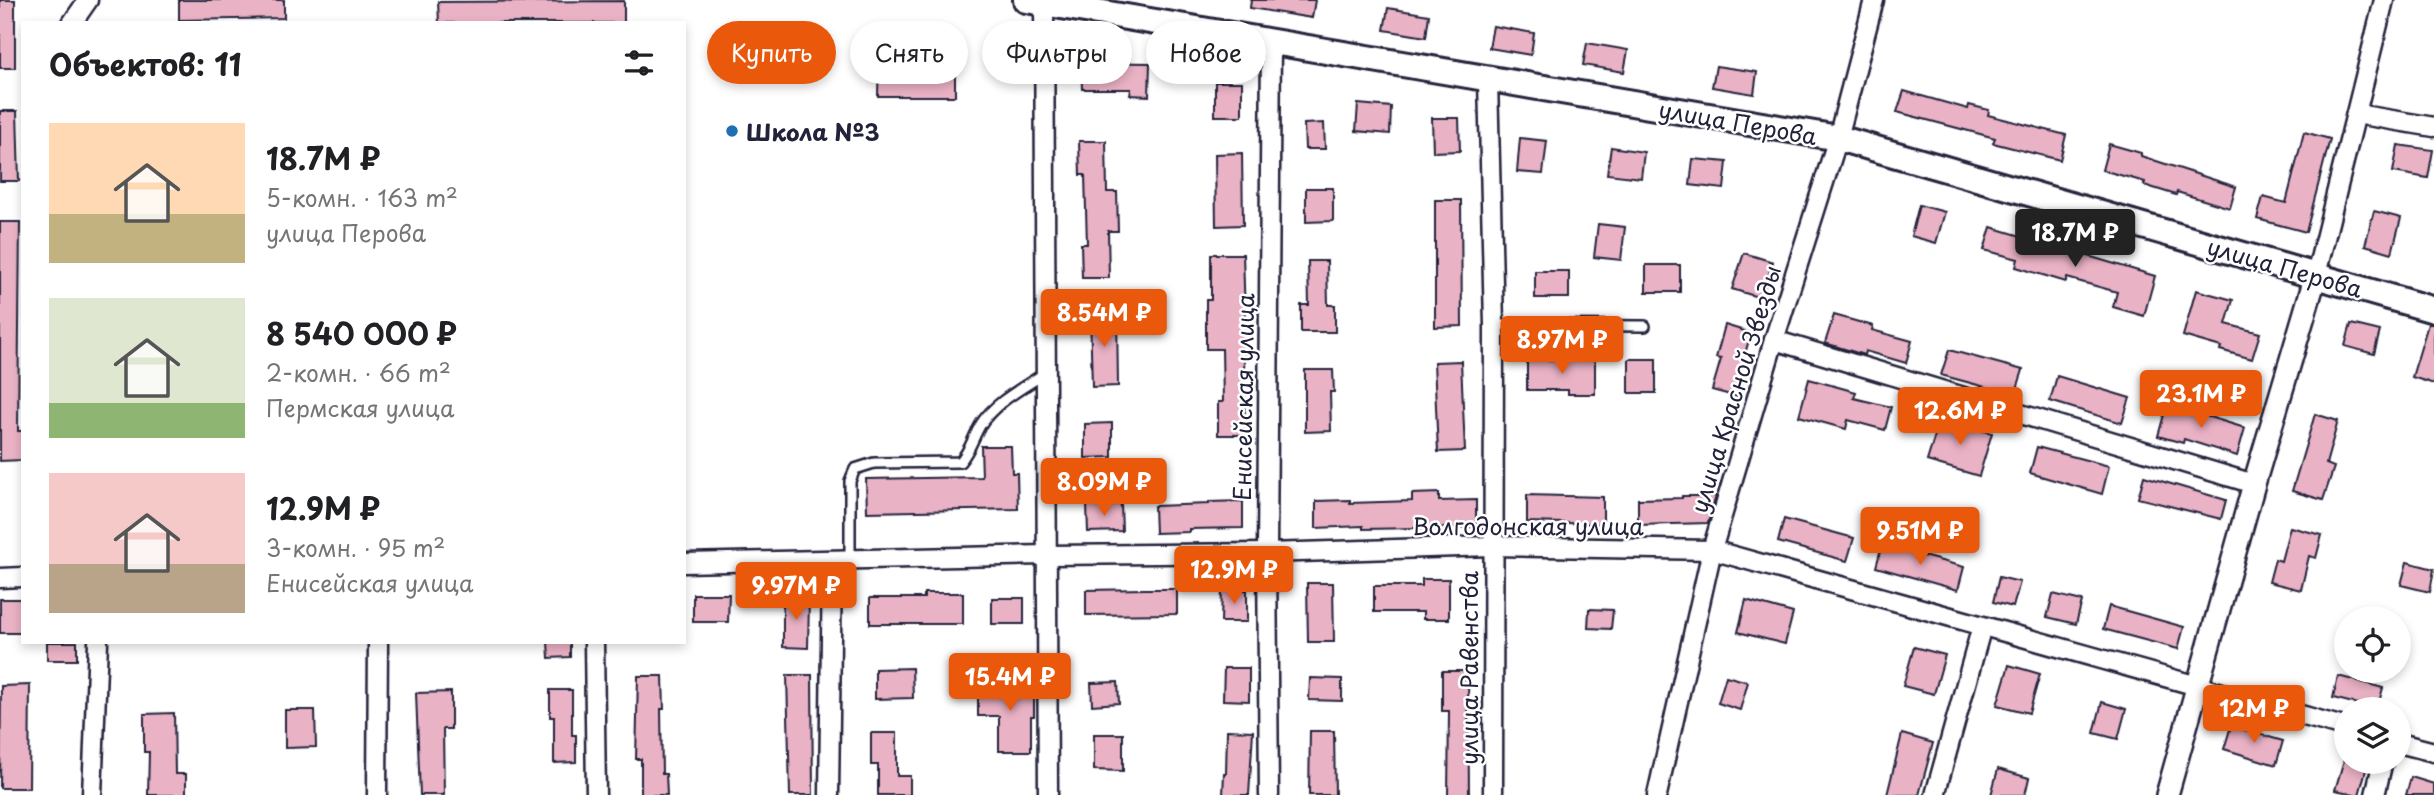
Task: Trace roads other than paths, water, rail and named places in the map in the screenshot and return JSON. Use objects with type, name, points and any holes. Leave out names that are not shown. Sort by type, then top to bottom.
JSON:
[{"type":"main road","name":"улица Перова","points":[[1038,1],[1838,138],[2434,310]]},
{"type":"street","points":[[73,21],[88,0]]},
{"type":"street","name":"улица Красной Звезды","points":[[1657,795],[1712,550],[1774,340],[1838,138],[1874,0]]},
{"type":"street","points":[[2167,795],[2316,275],[2384,0]]},
{"type":"street","points":[[1038,1],[1046,372],[1048,795]]},
{"type":"street","name":"Енисейская улица","points":[[1269,795],[1266,554],[1271,42]]},
{"type":"street","name":"улица Равенства","points":[[1488,80],[1494,325],[1493,795]]},
{"type":"street","points":[[2356,114],[2434,127]]},
{"type":"street","points":[[1774,340],[2254,484]]},
{"type":"street","name":"Волгодонская улица","points":[[686,563],[1047,555],[1266,554],[1492,546],[1712,550],[2334,724]]},
{"type":"street","points":[[829,795],[841,561]]},
{"type":"street","points":[[0,578],[21,578]]},
{"type":"street","points":[[1935,795],[1982,626]]},
{"type":"street","points":[[92,795],[98,644]]},
{"type":"street","points":[[377,795],[378,644]]},
{"type":"street","points":[[594,644],[596,795]]},
{"type":"street","points":[[2411,746],[2434,752]]},
{"type":"street","points":[[2375,795],[2381,774]]},
{"type":"lane","points":[[1494,325],[1645,326]]},
{"type":"lane","points":[[841,561],[850,481],[855,469],[874,463],[960,462],[971,449],[980,425],[994,408],[1046,372]]},
{"type":"place","name":"Школа №3","points":[[732,131]]}]
